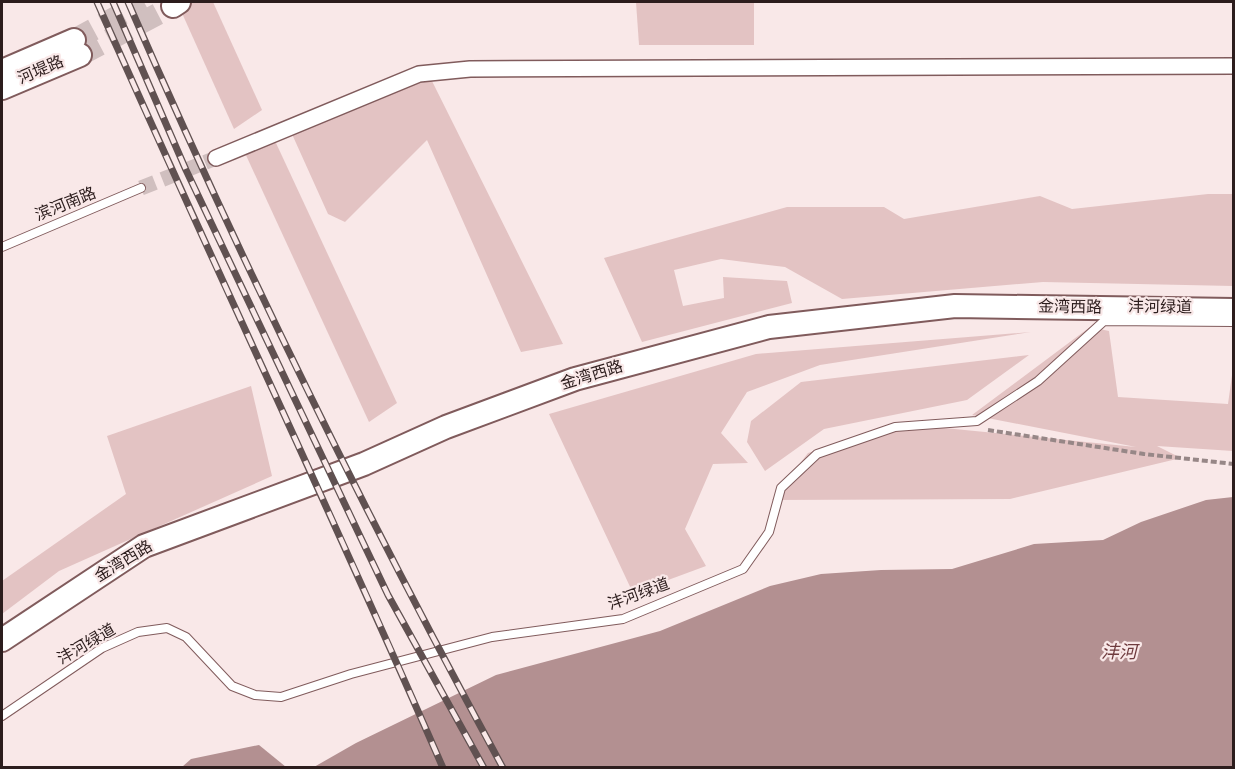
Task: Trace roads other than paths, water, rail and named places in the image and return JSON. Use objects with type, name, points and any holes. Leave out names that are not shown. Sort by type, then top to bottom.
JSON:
[{"type":"street","name":"河堤路","points":[[2,71],[77,47],[2,88]]},
{"type":"street","points":[[216,158],[419,74],[470,69],[1233,66]]},
{"type":"street","name":"金湾西路","points":[[2,640],[144,546],[364,464],[446,427],[575,379],[734,336],[769,327],[955,306],[1233,310]]},
{"type":"lane","name":"滨河南路","points":[[2,247],[141,188]]},
{"type":"lane","name":"沣河绿道","points":[[2,716],[102,648],[138,632],[167,628],[186,637],[232,686],[255,695],[281,697],[351,674],[492,637],[622,619],[743,569],[769,532],[781,488],[817,454],[895,427],[977,420],[1038,381],[1104,321],[1233,322]]},
{"type":"water","name":"沣河","points":[[1233,497],[1233,767],[314,767],[356,743],[496,675],[660,631],[770,586],[821,574],[952,569],[1034,544],[1103,540],[1141,522],[1206,500]]},
{"type":"water","points":[[259,745],[286,767],[182,767],[191,759]]},
{"type":"tunnel","points":[[74,40],[144,2]]},
{"type":"tunnel","points":[[80,55],[173,6]]},
{"type":"tunnel","points":[[141,188],[216,158]]},
{"type":"railway","points":[[97,2],[443,768]]},
{"type":"railway","points":[[113,2],[186,170],[388,595],[484,768]]},
{"type":"railway","points":[[128,2],[260,293],[354,484],[503,768]]}]
